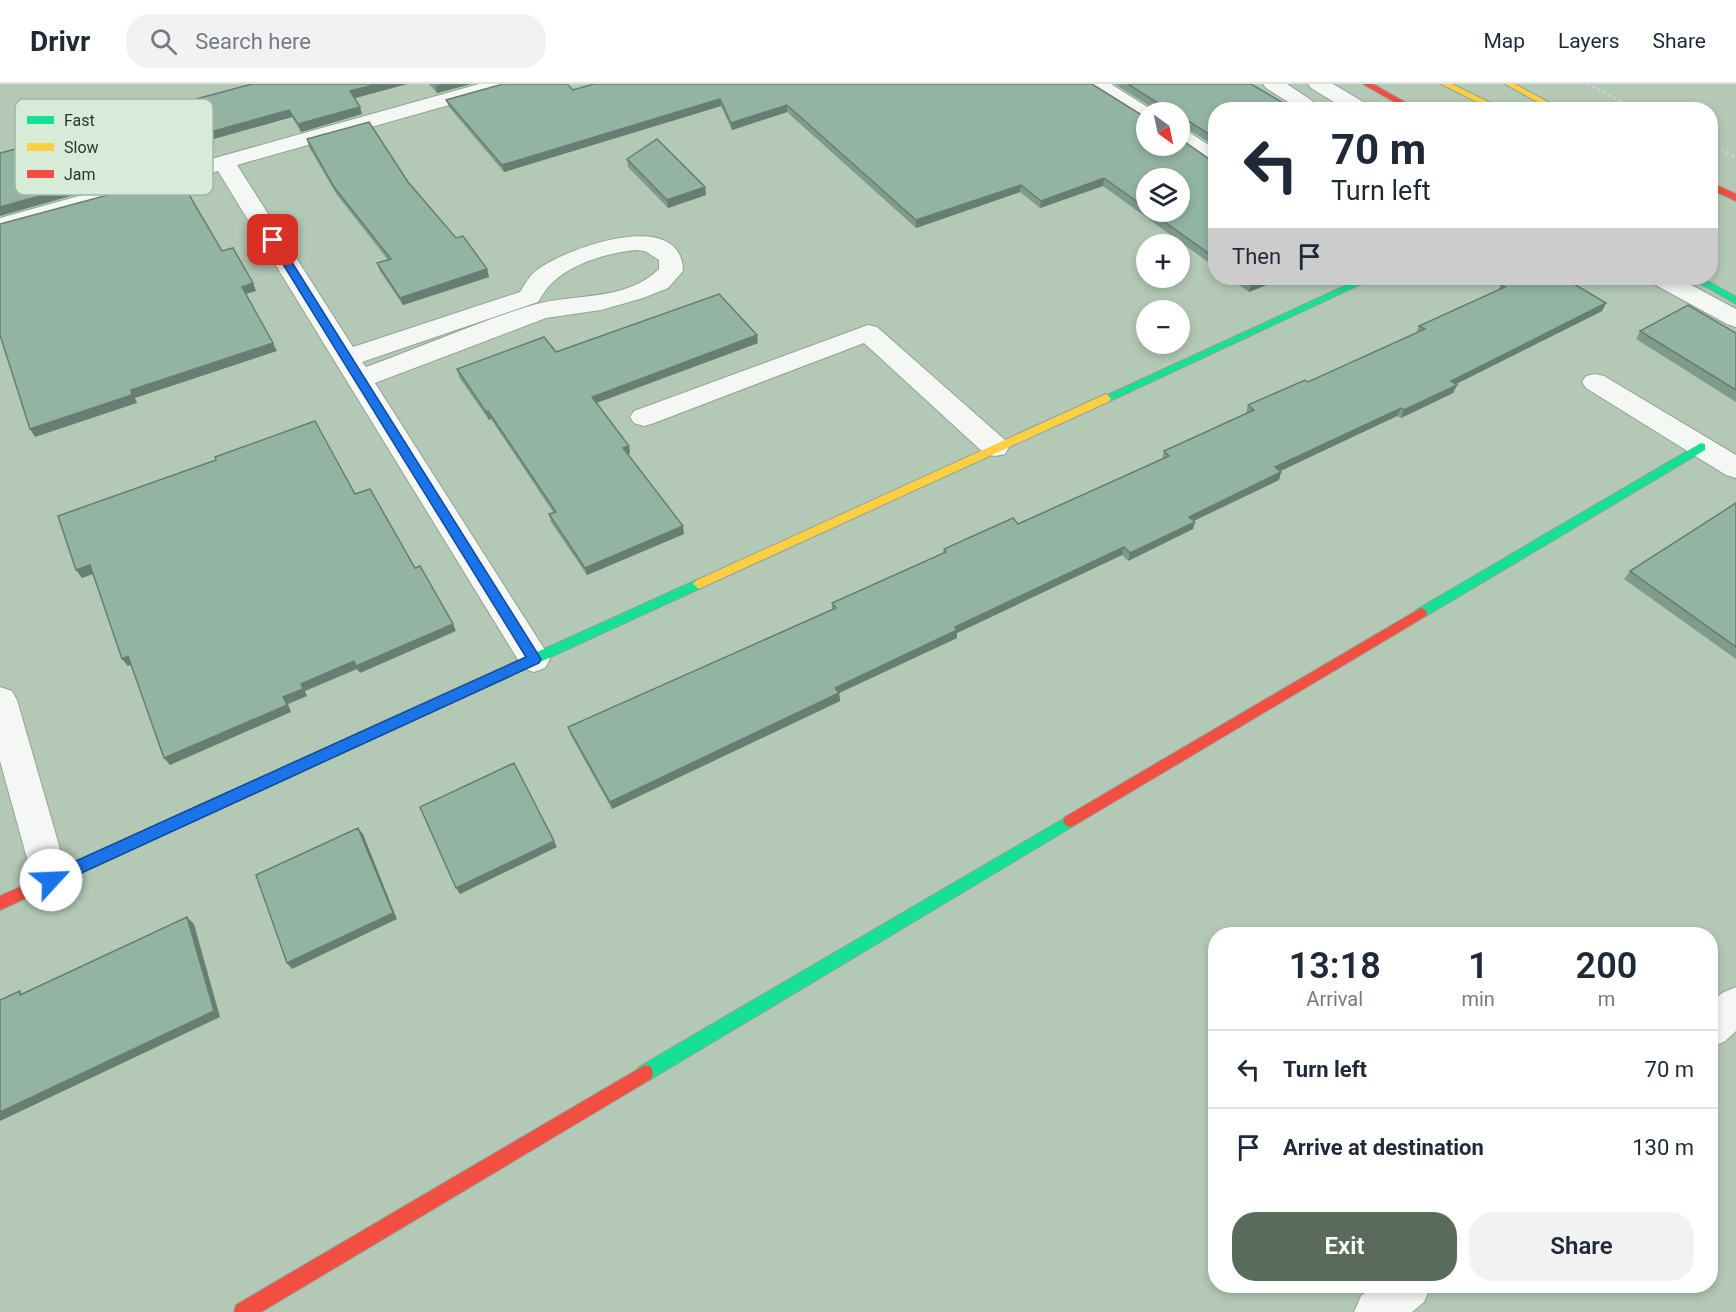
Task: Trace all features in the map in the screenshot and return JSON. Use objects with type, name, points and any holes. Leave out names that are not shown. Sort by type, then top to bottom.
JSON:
[{"type":"main road","points":[[1367,84],[1400,102]]},
{"type":"main road","points":[[1445,84],[1484,102]]},
{"type":"main road","points":[[1509,84],[1544,102]]},
{"type":"main road","points":[[1718,189],[1736,198]]},
{"type":"main road","points":[[0,903],[994,447],[1353,285]]},
{"type":"main road","points":[[1708,285],[1736,301]]},
{"type":"main road","points":[[243,1312],[1701,447]]},
{"type":"street","points":[[213,165],[502,84]]},
{"type":"street","points":[[1097,84],[1136,109]]},
{"type":"street","points":[[1274,84],[1303,102]]},
{"type":"street","points":[[1318,84],[1349,102]]},
{"type":"street","points":[[1190,143],[1208,155]]},
{"type":"street","points":[[224,162],[534,659]]},
{"type":"street","points":[[0,225],[107,195]]},
{"type":"street","points":[[645,243],[661,248],[671,259],[671,271],[660,283],[634,293],[601,303],[541,311],[353,369],[529,297],[545,276],[565,264],[594,252],[619,245],[645,243]]},
{"type":"street","points":[[1675,285],[1736,319]]},
{"type":"street","points":[[644,417],[868,333],[994,447]]},
{"type":"street","points":[[1595,382],[1736,468]]},
{"type":"street","points":[[0,700],[51,880]]},
{"type":"street","points":[[1718,1021],[1736,1006]]},
{"type":"street","points":[[1377,1312],[1400,1293]]},
{"type":"path","points":[[1587,84],[1623,102]]},
{"type":"path","points":[[1718,148],[1736,157]]},
{"type":"building","points":[[252,84],[377,84],[350,91],[360,107],[298,124],[289,110],[213,131],[213,99],[196,99]]},
{"type":"building","points":[[503,84],[567,84],[573,90],[594,84],[1092,84],[1136,112],[1136,156],[1190,156],[1190,146],[1208,158],[1208,253],[1190,240],[1190,234],[1182,234],[1165,222],[1190,222],[1190,168],[1136,168],[1136,201],[1104,178],[1041,201],[1021,185],[916,220],[787,105],[731,123],[720,99],[502,165],[446,100]]},
{"type":"building","points":[[1128,84],[1251,84],[1281,102],[1208,102],[1208,134],[1190,122],[1190,102],[1156,102]]},
{"type":"building","points":[[369,122],[408,182],[456,238],[463,236],[487,269],[400,298],[377,263],[391,259],[334,187],[307,139]]},
{"type":"building","points":[[657,139],[705,187],[667,200],[627,159]]},
{"type":"building","points":[[15,149],[15,195],[43,195],[0,207],[0,153]]},
{"type":"building","points":[[108,195],[189,195],[222,251],[233,248],[253,283],[242,287],[273,343],[131,390],[132,395],[30,429],[0,335],[0,224]]},
{"type":"building","points":[[1501,285],[1576,285],[1606,303],[1451,381],[1457,385],[1404,410],[1401,408],[1275,467],[1281,472],[1189,517],[1195,522],[1130,553],[1124,547],[955,627],[957,630],[835,688],[839,693],[610,802],[568,727],[836,608],[832,603],[946,552],[944,549],[1013,518],[1018,524],[1169,456],[1164,451],[1254,410],[1248,405],[1305,380],[1308,382],[1425,329],[1419,326],[1505,287]]},
{"type":"building","points":[[719,294],[757,335],[592,397],[629,446],[623,448],[683,526],[585,568],[549,514],[556,512],[457,369],[544,337],[556,352]]},
{"type":"building","points":[[1688,305],[1736,333],[1736,390],[1640,331]]},
{"type":"building","points":[[315,421],[355,494],[370,489],[415,568],[420,566],[453,624],[356,666],[354,661],[301,684],[303,689],[283,697],[287,705],[164,758],[128,656],[122,659],[90,565],[76,570],[58,516],[216,460],[215,457]]},
{"type":"building","points":[[1736,503],[1736,647],[1630,571]]},
{"type":"building","points":[[514,763],[554,841],[456,888],[420,807]]},
{"type":"building","points":[[358,828],[393,913],[287,963],[256,875]]},
{"type":"building","points":[[187,917],[214,1011],[0,1112],[0,1000],[20,991],[20,995]]},
{"type":"traffic: fast","points":[[1106,398],[1354,285]]},
{"type":"traffic: fast","points":[[1708,285],[1736,301]]},
{"type":"traffic: fast","points":[[1421,613],[1701,447]]},
{"type":"traffic: fast","points":[[361,738],[699,584]]},
{"type":"traffic: fast","points":[[645,1073],[1070,821]]},
{"type":"traffic: slow","points":[[1445,84],[1484,102]]},
{"type":"traffic: slow","points":[[1509,84],[1544,102]]},
{"type":"traffic: slow","points":[[699,584],[1106,398]]},
{"type":"traffic: jam","points":[[1367,84],[1400,102]]},
{"type":"traffic: jam","points":[[1718,189],[1736,198]]},
{"type":"traffic: jam","points":[[1070,821],[1421,613]]},
{"type":"traffic: jam","points":[[0,903],[361,738]]},
{"type":"traffic: jam","points":[[243,1312],[645,1073]]},
{"type":"route","points":[[51,880],[534,659],[273,240]]}]
